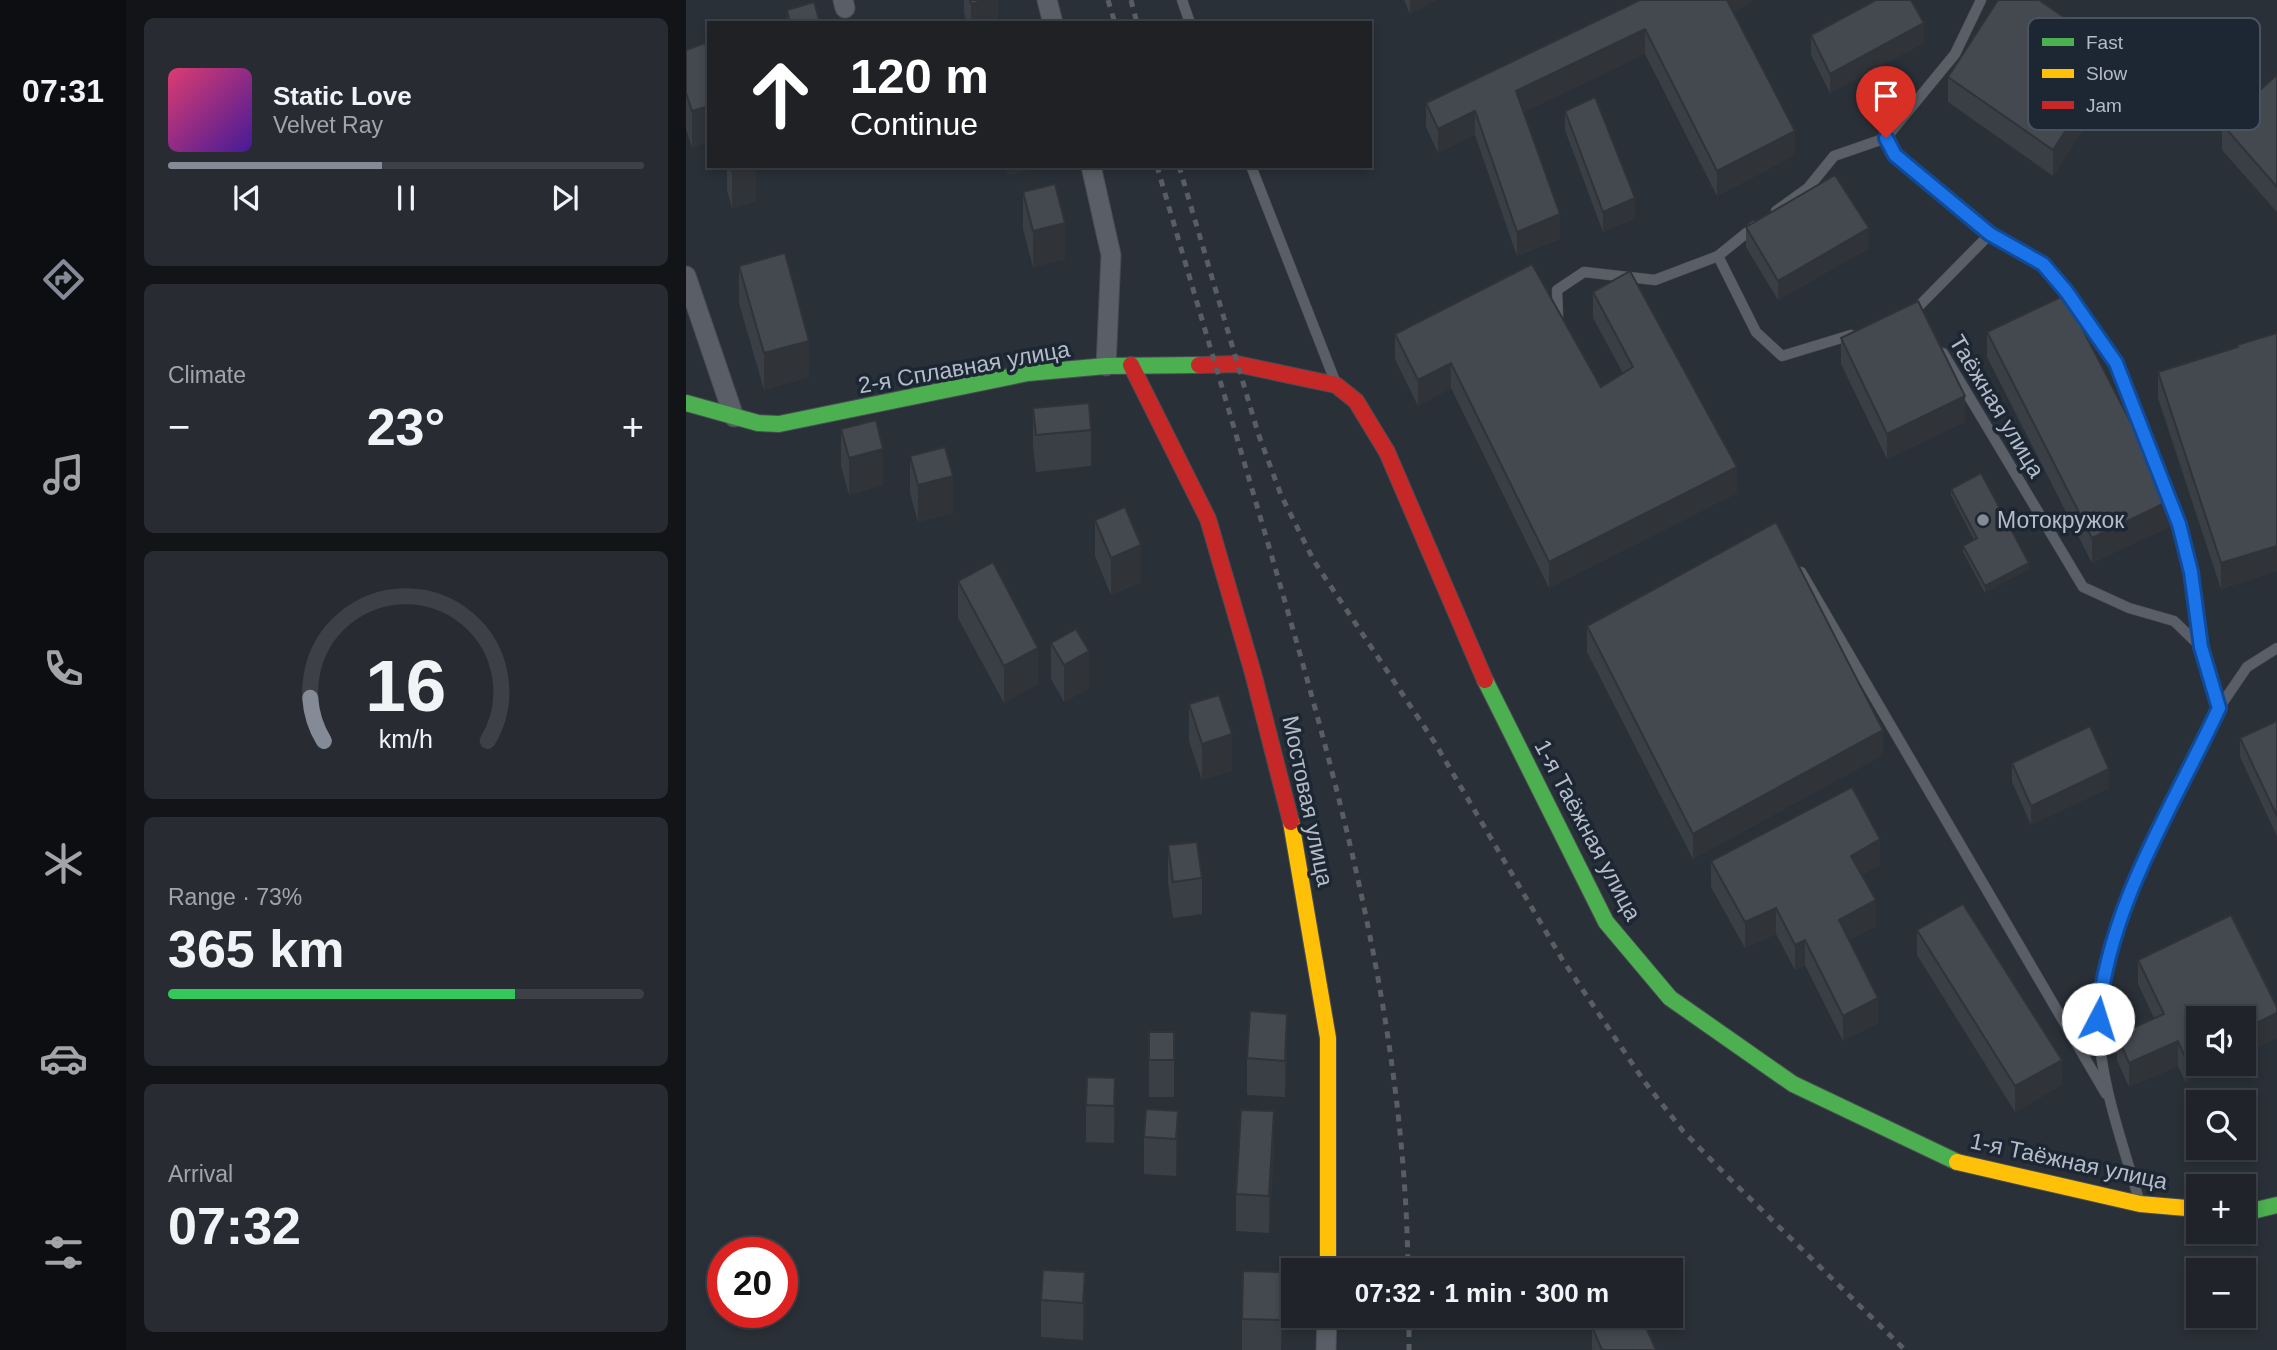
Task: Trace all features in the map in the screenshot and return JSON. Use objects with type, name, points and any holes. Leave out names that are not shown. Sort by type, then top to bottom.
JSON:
[{"type":"street","points":[[1046,0],[1052,21]]},
{"type":"street","points":[[1091,168],[1111,255],[1106,366]]},
{"type":"street","points":[[686,276],[734,417]]},
{"type":"street","name":"2-я Сплавная улица","points":[[686,403],[758,424],[779,424],[1028,373],[1131,365],[1237,364],[1336,385]]},
{"type":"street","name":"Мостовая улица","points":[[1131,365],[1208,519],[1253,673],[1291,821],[1328,1038],[1328,1258]]},
{"type":"street","name":"1-я Таёжная улица","points":[[1336,385],[1356,401],[1387,452],[1479,669],[1606,922],[1670,998],[1793,1084],[1965,1166],[2140,1203],[2186,1208]]},
{"type":"street","points":[[2256,1212],[2277,1205]]},
{"type":"street","points":[[1326,1350],[1327,1328]]},
{"type":"lane","points":[[1182,0],[1189,21]]},
{"type":"lane","points":[[1561,328],[1555,309],[1557,290],[1584,272],[1655,280],[1718,256],[1808,188],[1833,156],[1886,138],[1955,54],[1981,0]]},
{"type":"lane","points":[[1886,138],[1895,155],[1990,234],[2043,264],[2066,291],[2116,363],[2179,524],[2191,572],[2201,647]]},
{"type":"lane","points":[[1252,168],[1336,385]]},
{"type":"lane","points":[[1904,313],[1917,308],[1990,234]]},
{"type":"lane","points":[[1718,256],[1756,332],[1782,356],[1831,344],[1868,328]]},
{"type":"lane","name":"Таёжная улица","points":[[1917,308],[1924,320]]},
{"type":"lane","name":"Таёжная улица","points":[[1938,344],[2083,587],[2129,608],[2174,621],[2201,647],[2219,708]]},
{"type":"lane","points":[[1795,561],[2110,1100]]},
{"type":"lane","points":[[2140,1203],[2110,1100],[2098,1019],[2101,984],[2125,900],[2219,708],[2247,667],[2277,648]]},
{"type":"building","points":[[970,0],[986,0],[971,4]]},
{"type":"building","points":[[1640,0],[1727,0],[1795,131],[1717,171],[1645,29],[1516,91],[1560,214],[1517,232],[1475,111],[1438,129],[1426,103]]},
{"type":"building","points":[[1876,0],[1911,0],[1924,23],[1830,74],[1811,35]]},
{"type":"building","points":[[1998,0],[2039,0],[2065,18],[2028,18],[2028,130],[2066,130],[2053,150],[1948,77]]},
{"type":"building","points":[[814,2],[819,21],[790,21],[787,10]]},
{"type":"building","points":[[705,43],[707,50],[707,107],[692,111],[686,93],[686,50]]},
{"type":"building","points":[[2277,75],[2277,187],[2227,130],[2260,130],[2260,90]]},
{"type":"building","points":[[1595,97],[1635,198],[1603,212],[1565,111]]},
{"type":"building","points":[[1835,175],[1869,228],[1778,281],[1746,227]]},
{"type":"building","points":[[1055,184],[1065,223],[1033,231],[1023,192]]},
{"type":"building","points":[[785,253],[809,341],[764,353],[739,266]]},
{"type":"building","points":[[1532,264],[1601,387],[1633,367],[1593,292],[1630,271],[1737,467],[1549,562],[1451,363],[1418,380],[1395,334]]},
{"type":"building","points":[[2065,295],[2171,500],[2092,538],[1987,332]]},
{"type":"building","points":[[1918,301],[1965,396],[1887,434],[1841,338]]},
{"type":"building","points":[[2277,333],[2277,546],[2221,563],[2158,372]]},
{"type":"building","points":[[1089,403],[1091,430],[1036,435],[1033,408]]},
{"type":"building","points":[[876,420],[883,449],[849,458],[841,429]]},
{"type":"building","points":[[945,447],[953,476],[918,485],[910,456]]},
{"type":"building","name":"Мотокружок","points":[[1981,473],[2029,563],[1985,586],[1963,546],[1977,538],[1951,489]]},
{"type":"building","points":[[1125,507],[1141,545],[1111,558],[1095,520]]},
{"type":"building","points":[[1776,522],[1883,730],[1693,834],[1587,626]]},
{"type":"building","points":[[993,562],[1038,648],[1004,666],[958,581]]},
{"type":"building","points":[[1076,629],[1089,651],[1064,665],[1051,643]]},
{"type":"building","points":[[1219,695],[1232,734],[1202,744],[1189,704]]},
{"type":"building","points":[[2277,721],[2277,816],[2240,738]]},
{"type":"building","points":[[2090,726],[2109,769],[2031,806],[2012,763]]},
{"type":"building","points":[[1852,787],[1880,839],[1851,856],[1876,900],[1839,920],[1878,998],[1843,1016],[1805,940],[1795,945],[1776,908],[1745,922],[1711,861]]},
{"type":"building","points":[[1197,842],[1202,878],[1173,882],[1168,845]]},
{"type":"building","points":[[1963,904],[2062,1060],[2015,1086],[1917,930]]},
{"type":"building","points":[[2231,915],[2277,1007],[2277,1013],[2256,1023],[2256,1006],[2186,1006],[2186,1057],[2178,1041],[2129,1063],[2117,1035],[2164,1014],[2138,960]]},
{"type":"building","points":[[1250,1011],[1287,1014],[1285,1061],[1247,1058]]},
{"type":"building","points":[[1149,1032],[1174,1032],[1174,1060],[1149,1060]]},
{"type":"building","points":[[1087,1077],[1115,1078],[1114,1106],[1086,1105]]},
{"type":"building","points":[[1146,1109],[1178,1111],[1176,1139],[1144,1137]]},
{"type":"building","points":[[1241,1110],[1274,1111],[1269,1196],[1236,1194]]},
{"type":"building","points":[[1043,1270],[1085,1272],[1083,1303],[1041,1300]]},
{"type":"building","points":[[1243,1271],[1281,1272],[1281,1320],[1242,1319]]},
{"type":"building","points":[[1592,1328],[1646,1328],[1656,1350],[1602,1350]]},
{"type":"railway","points":[[1108,0],[1114,21]]},
{"type":"railway","points":[[1131,0],[1136,21]]},
{"type":"railway","points":[[1158,168],[1266,535],[1349,840],[1384,1011],[1396,1096],[1407,1258]]},
{"type":"railway","points":[[1180,168],[1258,433],[1281,495],[1314,561],[1435,743],[1562,959],[1644,1081],[1683,1131],[1905,1350]]},
{"type":"railway","points":[[1409,1328],[1409,1350]]},
{"type":"traffic: fast","points":[[686,403],[758,423],[779,424],[1028,373],[1106,366],[1199,365]]},
{"type":"traffic: fast","points":[[1485,680],[1606,922],[1670,998],[1793,1084],[1957,1162]]},
{"type":"traffic: fast","points":[[2256,1210],[2277,1205]]},
{"type":"traffic: slow","points":[[1291,822],[1328,1038],[1328,1258]]},
{"type":"traffic: slow","points":[[1957,1162],[2140,1204],[2186,1208]]},
{"type":"traffic: jam","points":[[1199,365],[1237,364],[1336,385],[1356,401],[1387,452],[1485,680]]},
{"type":"traffic: jam","points":[[1131,365],[1208,519],[1253,673],[1291,822]]},
{"type":"place","name":"Мотокружок","points":[[1983,520]]},
{"type":"route","points":[[1886,138],[1895,155],[1990,234],[2043,264],[2066,291],[2116,363],[2179,524],[2191,572],[2201,647],[2219,708],[2125,900],[2101,984],[2098,1019]]}]
